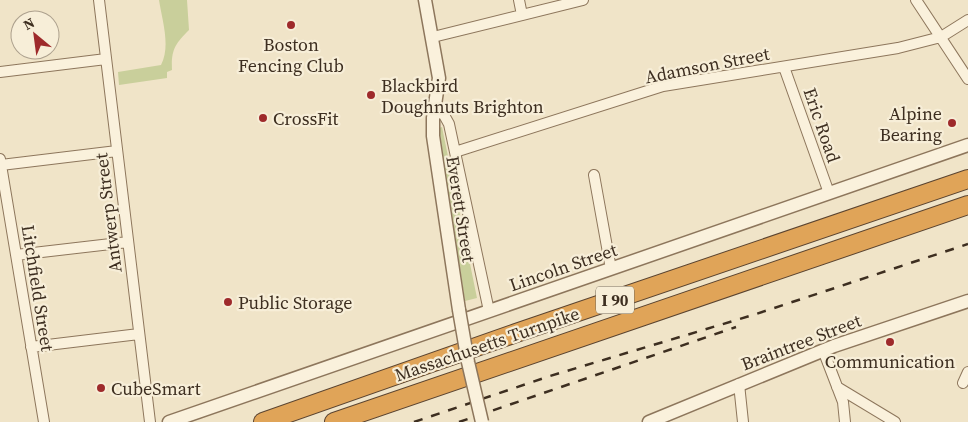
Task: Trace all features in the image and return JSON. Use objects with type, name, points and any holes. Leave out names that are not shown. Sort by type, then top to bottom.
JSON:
[{"type":"highway","name":"Massachusetts Turnpike","points":[[263,422],[968,179]]},
{"type":"highway","name":"Massachusetts Turnpike","points":[[334,422],[968,205]]},
{"type":"street","name":"Antwerp Street","points":[[99,0],[150,422]]},
{"type":"street","name":"Everett Street","points":[[425,0],[439,78],[433,136],[459,310],[468,362],[482,422]]},
{"type":"street","points":[[519,0],[522,15]]},
{"type":"street","points":[[433,37],[584,0]]},
{"type":"street","points":[[916,0],[968,79]]},
{"type":"street","name":"Adamson Street","points":[[455,152],[663,86],[898,48],[941,36],[968,20]]},
{"type":"street","points":[[0,72],[106,59]]},
{"type":"street","name":"Eric Road","points":[[784,67],[829,193]]},
{"type":"street","points":[[435,111],[447,118],[489,311]]},
{"type":"street","name":"Lincoln Street","points":[[169,422],[968,145]]},
{"type":"street","points":[[0,162],[117,151]]},
{"type":"street","name":"Litchfield Street","points":[[0,162],[44,422]]},
{"type":"street","points":[[594,176],[611,269]]},
{"type":"street","points":[[16,255],[128,242]]},
{"type":"street","name":"Braintree Street","points":[[652,421],[823,350],[965,304]]},
{"type":"street","points":[[31,347],[139,334]]},
{"type":"street","points":[[823,350],[843,402],[845,422]]},
{"type":"street","points":[[963,383],[968,372]]},
{"type":"street","points":[[739,384],[743,422]]},
{"type":"street","points":[[837,387],[895,422]]},
{"type":"green space","points":[[159,0],[187,0],[189,30],[180,39],[173,52],[172,70],[167,72],[167,78],[119,85],[118,72],[161,65],[164,58],[166,41]]},
{"type":"green space","points":[[442,127],[477,298],[465,301],[439,128]]},
{"type":"railway","points":[[414,422],[550,376],[753,315],[968,244]]},
{"type":"railway","points":[[459,422],[736,327]]},
{"type":"place","name":"Boston Fencing Club","points":[[291,25]]},
{"type":"place","name":"Blackbird Doughnuts Brighton","points":[[371,95]]},
{"type":"place","name":"CrossFit","points":[[263,118]]},
{"type":"place","name":"Alpine Bearing","points":[[952,123]]},
{"type":"place","name":"Public Storage","points":[[228,302]]},
{"type":"place","name":"Communication","points":[[890,342]]},
{"type":"place","name":"CubeSmart","points":[[101,388]]}]
